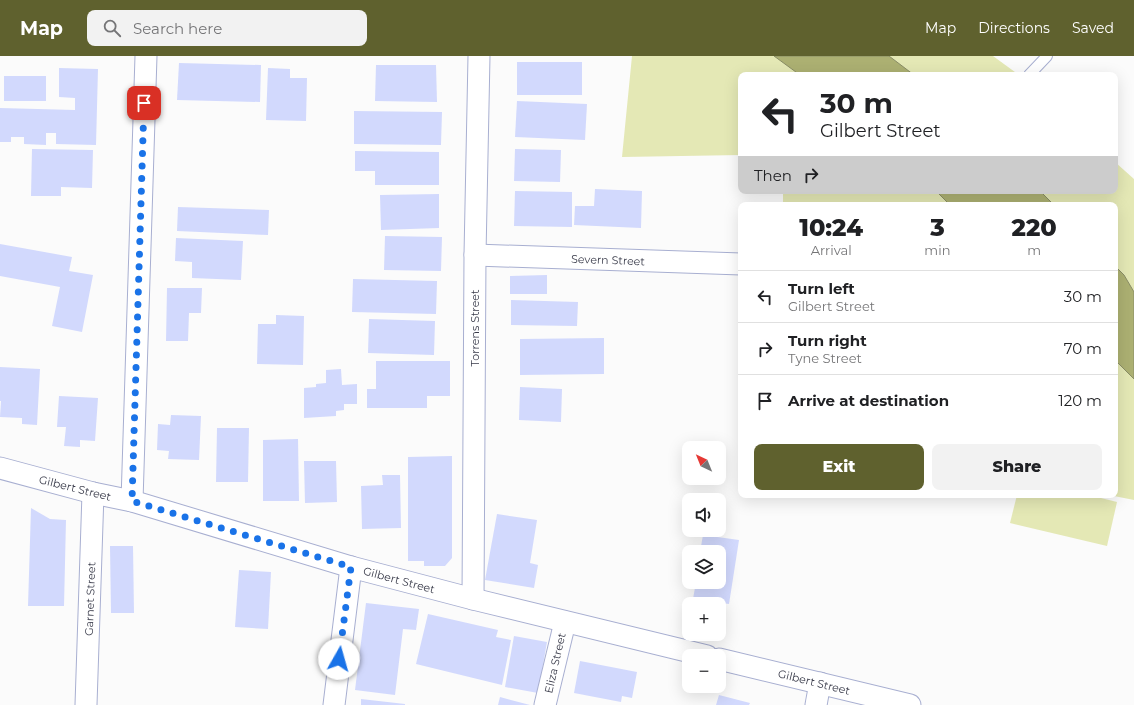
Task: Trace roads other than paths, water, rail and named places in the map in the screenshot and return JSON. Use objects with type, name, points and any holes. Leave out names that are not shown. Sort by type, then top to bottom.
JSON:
[{"type":"street","points":[[132,501],[146,56]]},
{"type":"street","name":"Torrens Street","points":[[472,599],[475,255],[479,56]]},
{"type":"street","name":"Severn Street","points":[[475,255],[738,264]]},
{"type":"street","name":"Gilbert Street","points":[[0,468],[93,493],[132,501],[351,567],[472,599],[682,650]]},
{"type":"street","name":"Garnet Street","points":[[86,705],[93,493]]},
{"type":"street","points":[[334,705],[351,567]]},
{"type":"street","name":"Eliza Street","points":[[545,705],[565,622]]},
{"type":"street","name":"Gilbert Street","points":[[726,661],[910,705]]},
{"type":"street","points":[[816,705],[820,683]]},
{"type":"lane","points":[[1032,72],[1047,56]]}]
